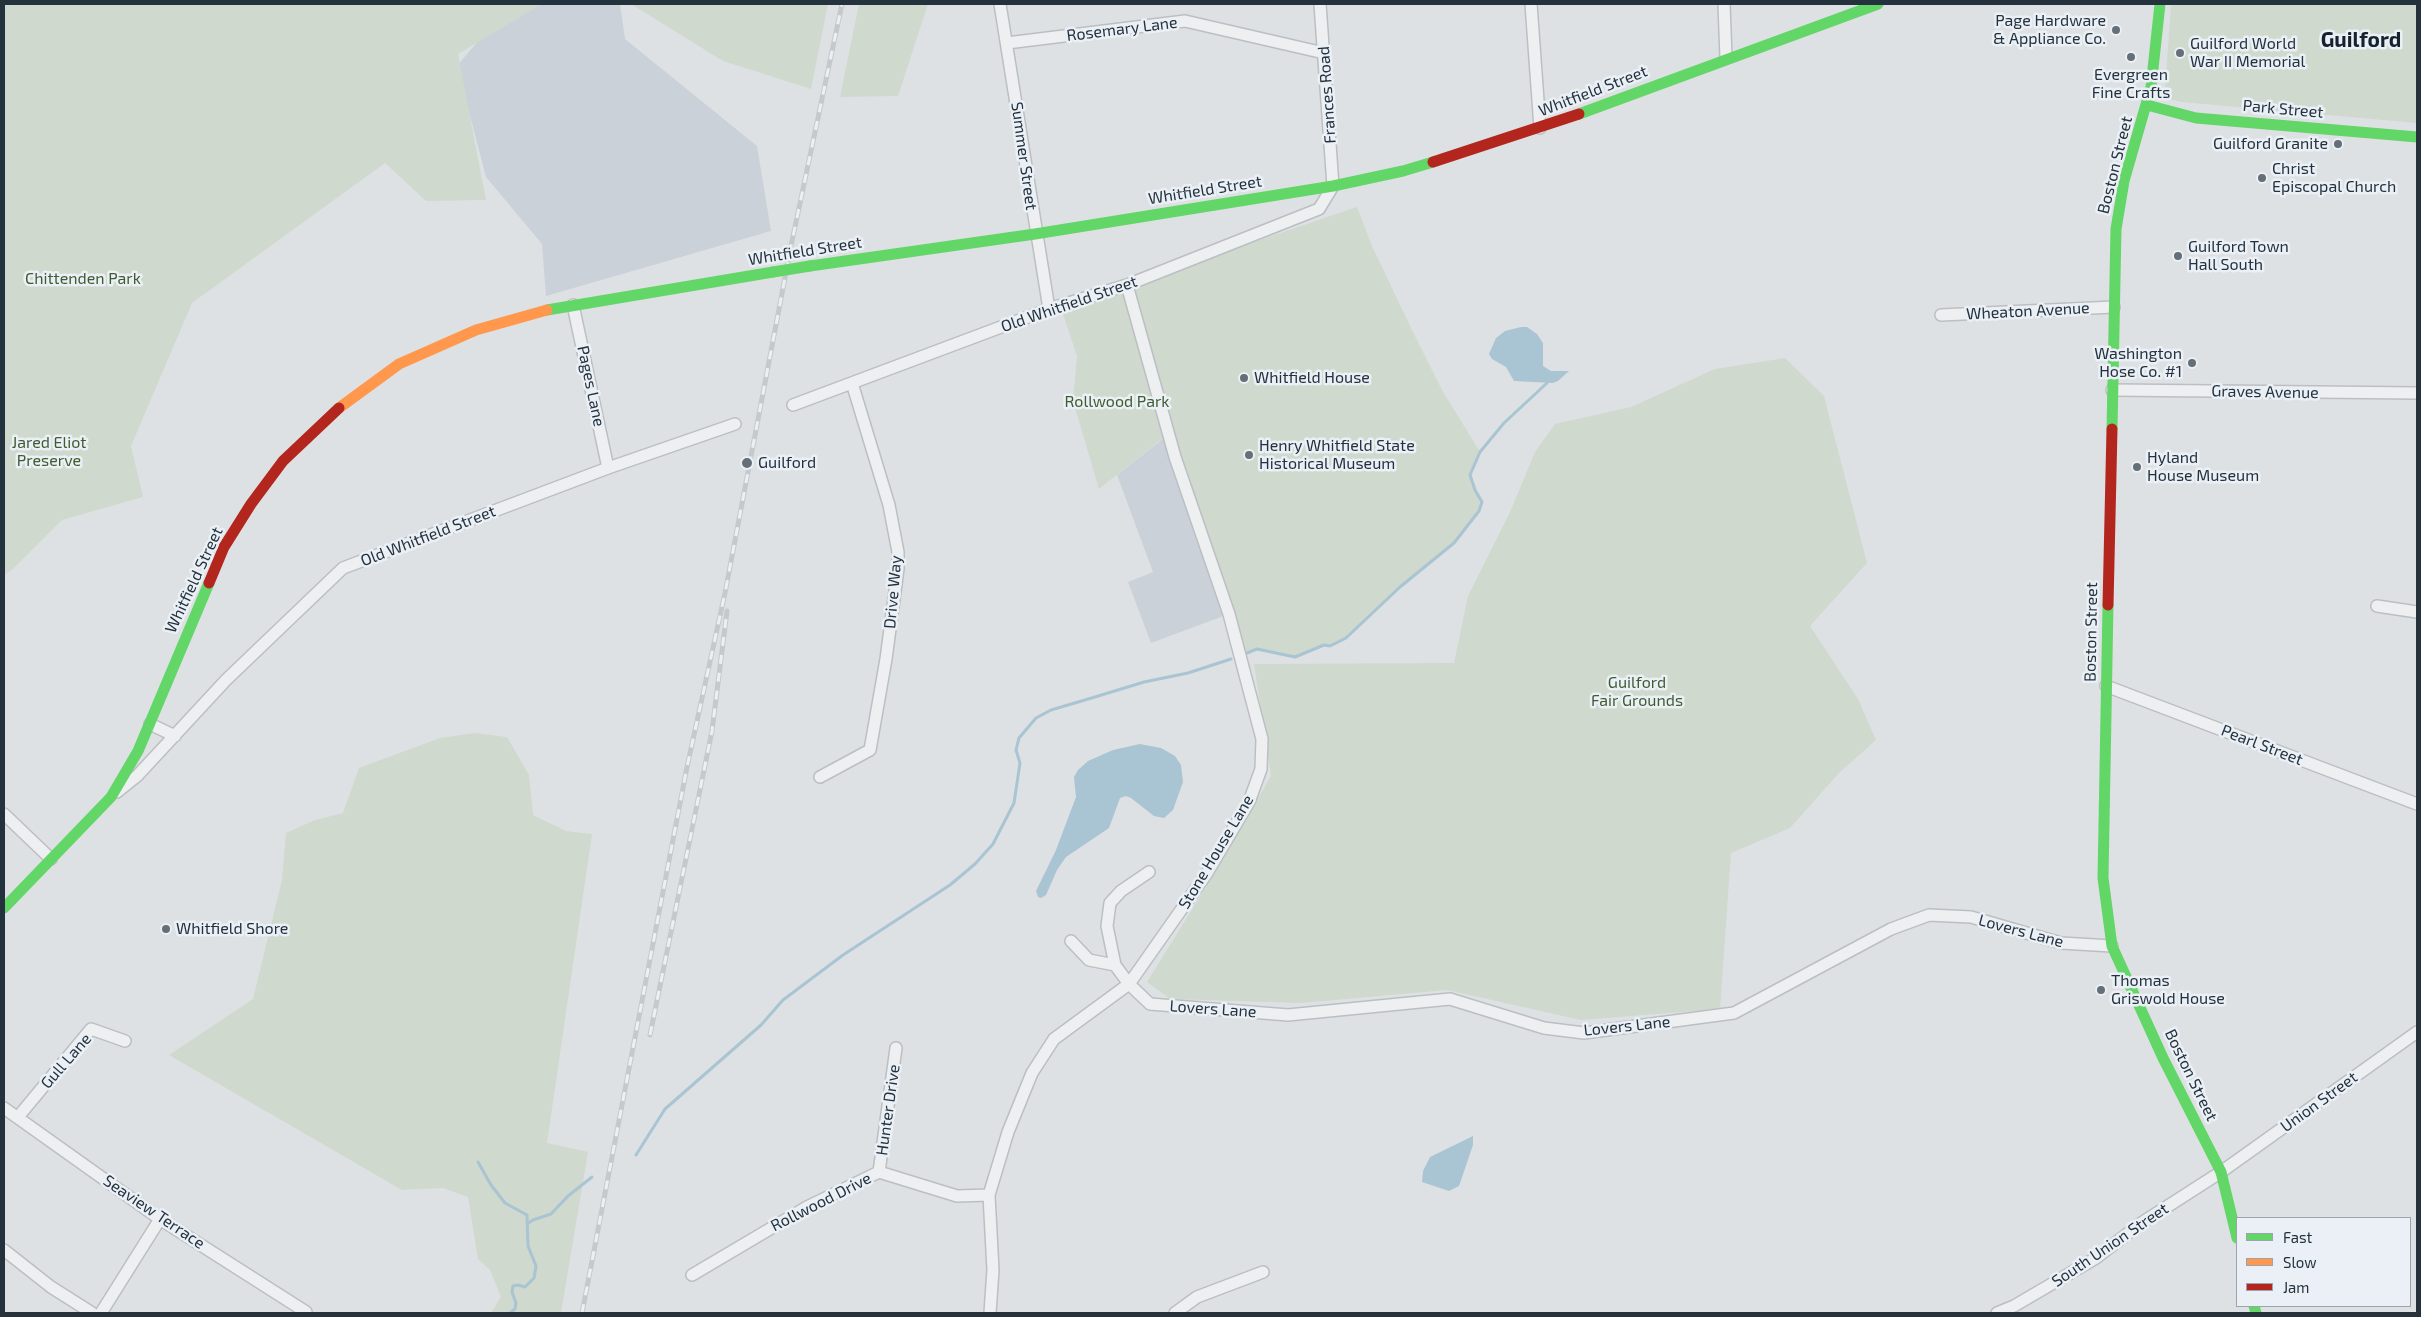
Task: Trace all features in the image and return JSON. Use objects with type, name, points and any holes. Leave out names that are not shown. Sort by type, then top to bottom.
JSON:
[{"type":"street","name":"Summer Street","points":[[1000,4],[1049,309]]},
{"type":"street","name":"Frances Road","points":[[1320,4],[1333,186]]},
{"type":"street","points":[[1531,4],[1540,128]]},
{"type":"street","points":[[1724,4],[1726,58]]},
{"type":"street","name":"Whitfield Street","points":[[4,908],[111,797],[138,751],[224,547],[251,504],[278,468],[309,435],[337,410],[399,364],[476,330],[517,316],[573,305],[810,266],[1036,234],[1333,186],[1402,172],[1540,128],[1726,58],[1878,4]]},
{"type":"street","name":"Boston Street","points":[[2160,4],[2152,78],[2147,105],[2119,207],[2114,307],[2102,878],[2112,946],[2163,1058],[2221,1172],[2236,1234]]},
{"type":"street","name":"Rosemary Lane","points":[[1007,43],[1185,21],[1324,53]]},
{"type":"street","name":"Park Street","points":[[2147,105],[2196,118],[2417,137]]},
{"type":"street","name":"Old Whitfield Street","points":[[793,405],[1049,309],[1127,285],[1308,215],[1319,209],[1333,186]]},
{"type":"street","name":"Stone House Lane","points":[[990,1313],[993,1270],[989,1195],[1008,1132],[1032,1073],[1054,1039],[1129,984],[1206,873],[1249,802],[1262,769],[1262,739],[1229,614],[1175,457],[1127,285]]},
{"type":"street","name":"Pages Lane","points":[[573,305],[608,468]]},
{"type":"street","name":"Wheaton Avenue","points":[[1941,315],[2114,307]]},
{"type":"street","name":"Drive Way","points":[[820,777],[870,750],[886,660],[898,569],[897,544],[889,505],[852,383]]},
{"type":"street","name":"Graves Avenue","points":[[2112,390],[2417,393]]},
{"type":"street","name":"Old Whitfield Street","points":[[111,797],[137,776],[226,680],[343,568],[608,468],[735,424]]},
{"type":"street","points":[[2377,606],[2417,612]]},
{"type":"street","name":"Pearl Street","points":[[2106,686],[2417,804]]},
{"type":"street","points":[[150,724],[175,736]]},
{"type":"street","points":[[4,814],[51,860]]},
{"type":"street","points":[[1070,941],[1089,960],[1115,965],[1107,926],[1110,903],[1121,891],[1149,872]]},
{"type":"street","name":"Lovers Lane","points":[[1115,965],[1129,984],[1150,1004],[1288,1015],[1450,999],[1544,1028],[1584,1033],[1734,1013],[1891,929],[1929,915],[1971,917],[2061,944],[2112,946]]},
{"type":"street","name":"Gull Lane","points":[[18,1117],[91,1029],[125,1041]]},
{"type":"street","name":"Union Street","points":[[2221,1172],[2417,1032]]},
{"type":"street","name":"Hunter Drive","points":[[879,1172],[896,1048]]},
{"type":"street","name":"Seaview Terrace","points":[[4,1108],[160,1218],[306,1312]]},
{"type":"street","name":"Rollwood Drive","points":[[692,1275],[807,1207],[879,1172],[957,1196],[989,1195]]},
{"type":"street","name":"South Union Street","points":[[1997,1313],[2014,1306],[2096,1258],[2140,1224],[2221,1172]]},
{"type":"street","points":[[101,1313],[160,1218]]},
{"type":"street","points":[[4,1250],[51,1287],[92,1313]]},
{"type":"street","points":[[1175,1313],[1197,1297],[1264,1272]]},
{"type":"shaded area","points":[[525,4],[620,4],[625,39],[757,146],[771,231],[546,296],[542,244],[486,177],[457,66],[478,41]]},
{"type":"shaded area","points":[[1169,434],[1229,614],[1151,643],[1128,582],[1153,572],[1117,475]]},
{"type":"green space","points":[[4,4],[542,4],[458,54],[486,200],[426,201],[385,163],[192,303],[131,446],[143,497],[62,520],[12,570],[4,575]]},
{"type":"green space","points":[[631,4],[828,4],[811,89],[723,61]]},
{"type":"green space","points":[[859,4],[928,4],[898,96],[840,97]]},
{"type":"green space","points":[[2171,4],[2417,4],[2417,123],[2181,102],[2170,99],[2165,91]]},
{"type":"green space","name":"Rollwood Park","points":[[1357,207],[1372,246],[1442,390],[1480,452],[1471,472],[1475,490],[1482,502],[1479,511],[1454,543],[1400,587],[1346,638],[1330,646],[1324,645],[1295,657],[1257,649],[1240,655],[1168,434],[1099,489],[1073,401],[1077,356],[1060,305],[1127,285]]},
{"type":"green space","name":"Guilford Fair Grounds","points":[[1785,358],[1824,396],[1867,563],[1810,626],[1858,699],[1876,740],[1839,773],[1790,828],[1731,853],[1720,1009],[1581,1020],[1447,990],[1301,1003],[1170,999],[1147,982],[1212,877],[1271,776],[1254,664],[1454,663],[1468,596],[1510,512],[1535,452],[1555,424],[1631,407],[1715,369]]},
{"type":"green space","points":[[475,733],[507,737],[529,775],[533,815],[566,831],[592,834],[547,1143],[588,1152],[561,1313],[491,1313],[501,1297],[490,1270],[478,1259],[468,1197],[443,1188],[402,1190],[169,1055],[253,999],[282,880],[286,833],[315,820],[343,813],[359,768],[440,738]]},
{"type":"water","points":[[1527,327],[1537,334],[1543,343],[1543,366],[1551,371],[1569,371],[1558,381],[1553,383],[1514,381],[1506,367],[1492,359],[1489,354],[1496,338],[1505,331]]},
{"type":"water","points":[[1140,744],[1161,748],[1175,756],[1181,765],[1183,782],[1173,810],[1164,818],[1154,816],[1131,798],[1126,796],[1120,798],[1109,828],[1066,857],[1057,870],[1046,895],[1041,898],[1038,897],[1036,891],[1056,850],[1076,797],[1074,777],[1078,770],[1088,761],[1113,750]]},
{"type":"water","points":[[1473,1136],[1473,1145],[1459,1186],[1449,1191],[1422,1182],[1423,1171],[1430,1157]]},
{"type":"waterway","points":[[1247,653],[1257,649],[1295,657],[1324,645],[1330,646],[1346,638],[1400,587],[1454,543],[1479,511],[1482,502],[1475,490],[1470,475],[1480,452],[1504,423],[1547,383]]},
{"type":"waterway","points":[[636,1155],[665,1109],[761,1025],[783,1000],[843,955],[950,885],[975,864],[993,844],[1014,803],[1020,763],[1016,750],[1019,738],[1036,718],[1051,710],[1144,682],[1188,673],[1231,659]]},
{"type":"waterway","points":[[478,1162],[491,1185],[505,1203],[527,1215],[528,1246],[536,1266],[534,1278],[525,1287],[513,1286],[512,1292],[516,1303],[515,1309],[510,1313]]},
{"type":"waterway","points":[[527,1224],[551,1214],[568,1196],[592,1177]]},
{"type":"railway","points":[[582,1313],[687,767],[725,593],[791,246],[842,4]]},
{"type":"railway","points":[[650,1035],[712,731],[727,611]]},
{"type":"traffic: fast","points":[[1579,114],[1878,4]]},
{"type":"traffic: fast","points":[[2112,429],[2116,229],[2124,181],[2151,87],[2160,4]]},
{"type":"traffic: fast","points":[[2147,105],[2196,118],[2417,137]]},
{"type":"traffic: fast","points":[[810,266],[1035,234],[1333,186],[1403,171],[1433,162]]},
{"type":"traffic: fast","points":[[773,272],[810,266]]},
{"type":"traffic: fast","points":[[547,310],[773,272]]},
{"type":"traffic: fast","points":[[4,908],[111,797],[138,751],[209,583]]},
{"type":"traffic: fast","points":[[2108,605],[2103,878],[2112,946],[2163,1058],[2221,1172],[2236,1234]]},
{"type":"traffic: fast","points":[[2254,1307],[2256,1313]]},
{"type":"traffic: slow","points":[[339,408],[399,364],[476,330],[547,310]]},
{"type":"traffic: jam","points":[[1433,162],[1579,114]]},
{"type":"traffic: jam","points":[[209,583],[224,547],[251,504],[283,461],[339,408]]},
{"type":"traffic: jam","points":[[2108,605],[2112,429]]},
{"type":"place","name":"Page Hardware & Appliance Co.","points":[[2116,30]]},
{"type":"place","name":"Guilford World War II Memorial","points":[[2180,53]]},
{"type":"place","name":"Evergreen Fine Crafts","points":[[2131,57]]},
{"type":"place","name":"Guilford Granite","points":[[2338,144]]},
{"type":"place","name":"Christ Episcopal Church","points":[[2262,178]]},
{"type":"place","name":"Guilford Town Hall South","points":[[2178,256]]},
{"type":"place","name":"Washington Hose Co. #1","points":[[2192,363]]},
{"type":"place","name":"Whitfield House","points":[[1244,378]]},
{"type":"place","name":"Henry Whitfield State Historical Museum","points":[[1249,455]]},
{"type":"place","name":"Guilford","points":[[747,463]]},
{"type":"place","name":"Hyland House Museum","points":[[2137,467]]},
{"type":"place","name":"Whitfield Shore","points":[[166,929]]},
{"type":"place","name":"Thomas Griswold House","points":[[2101,990]]},
{"type":"district","name":"Guilford","points":[[2361,40]]},
{"type":"park label","name":"Chittenden Park","points":[[83,279]]},
{"type":"park label","name":"Jared Eliot Preserve","points":[[49,452]]}]
